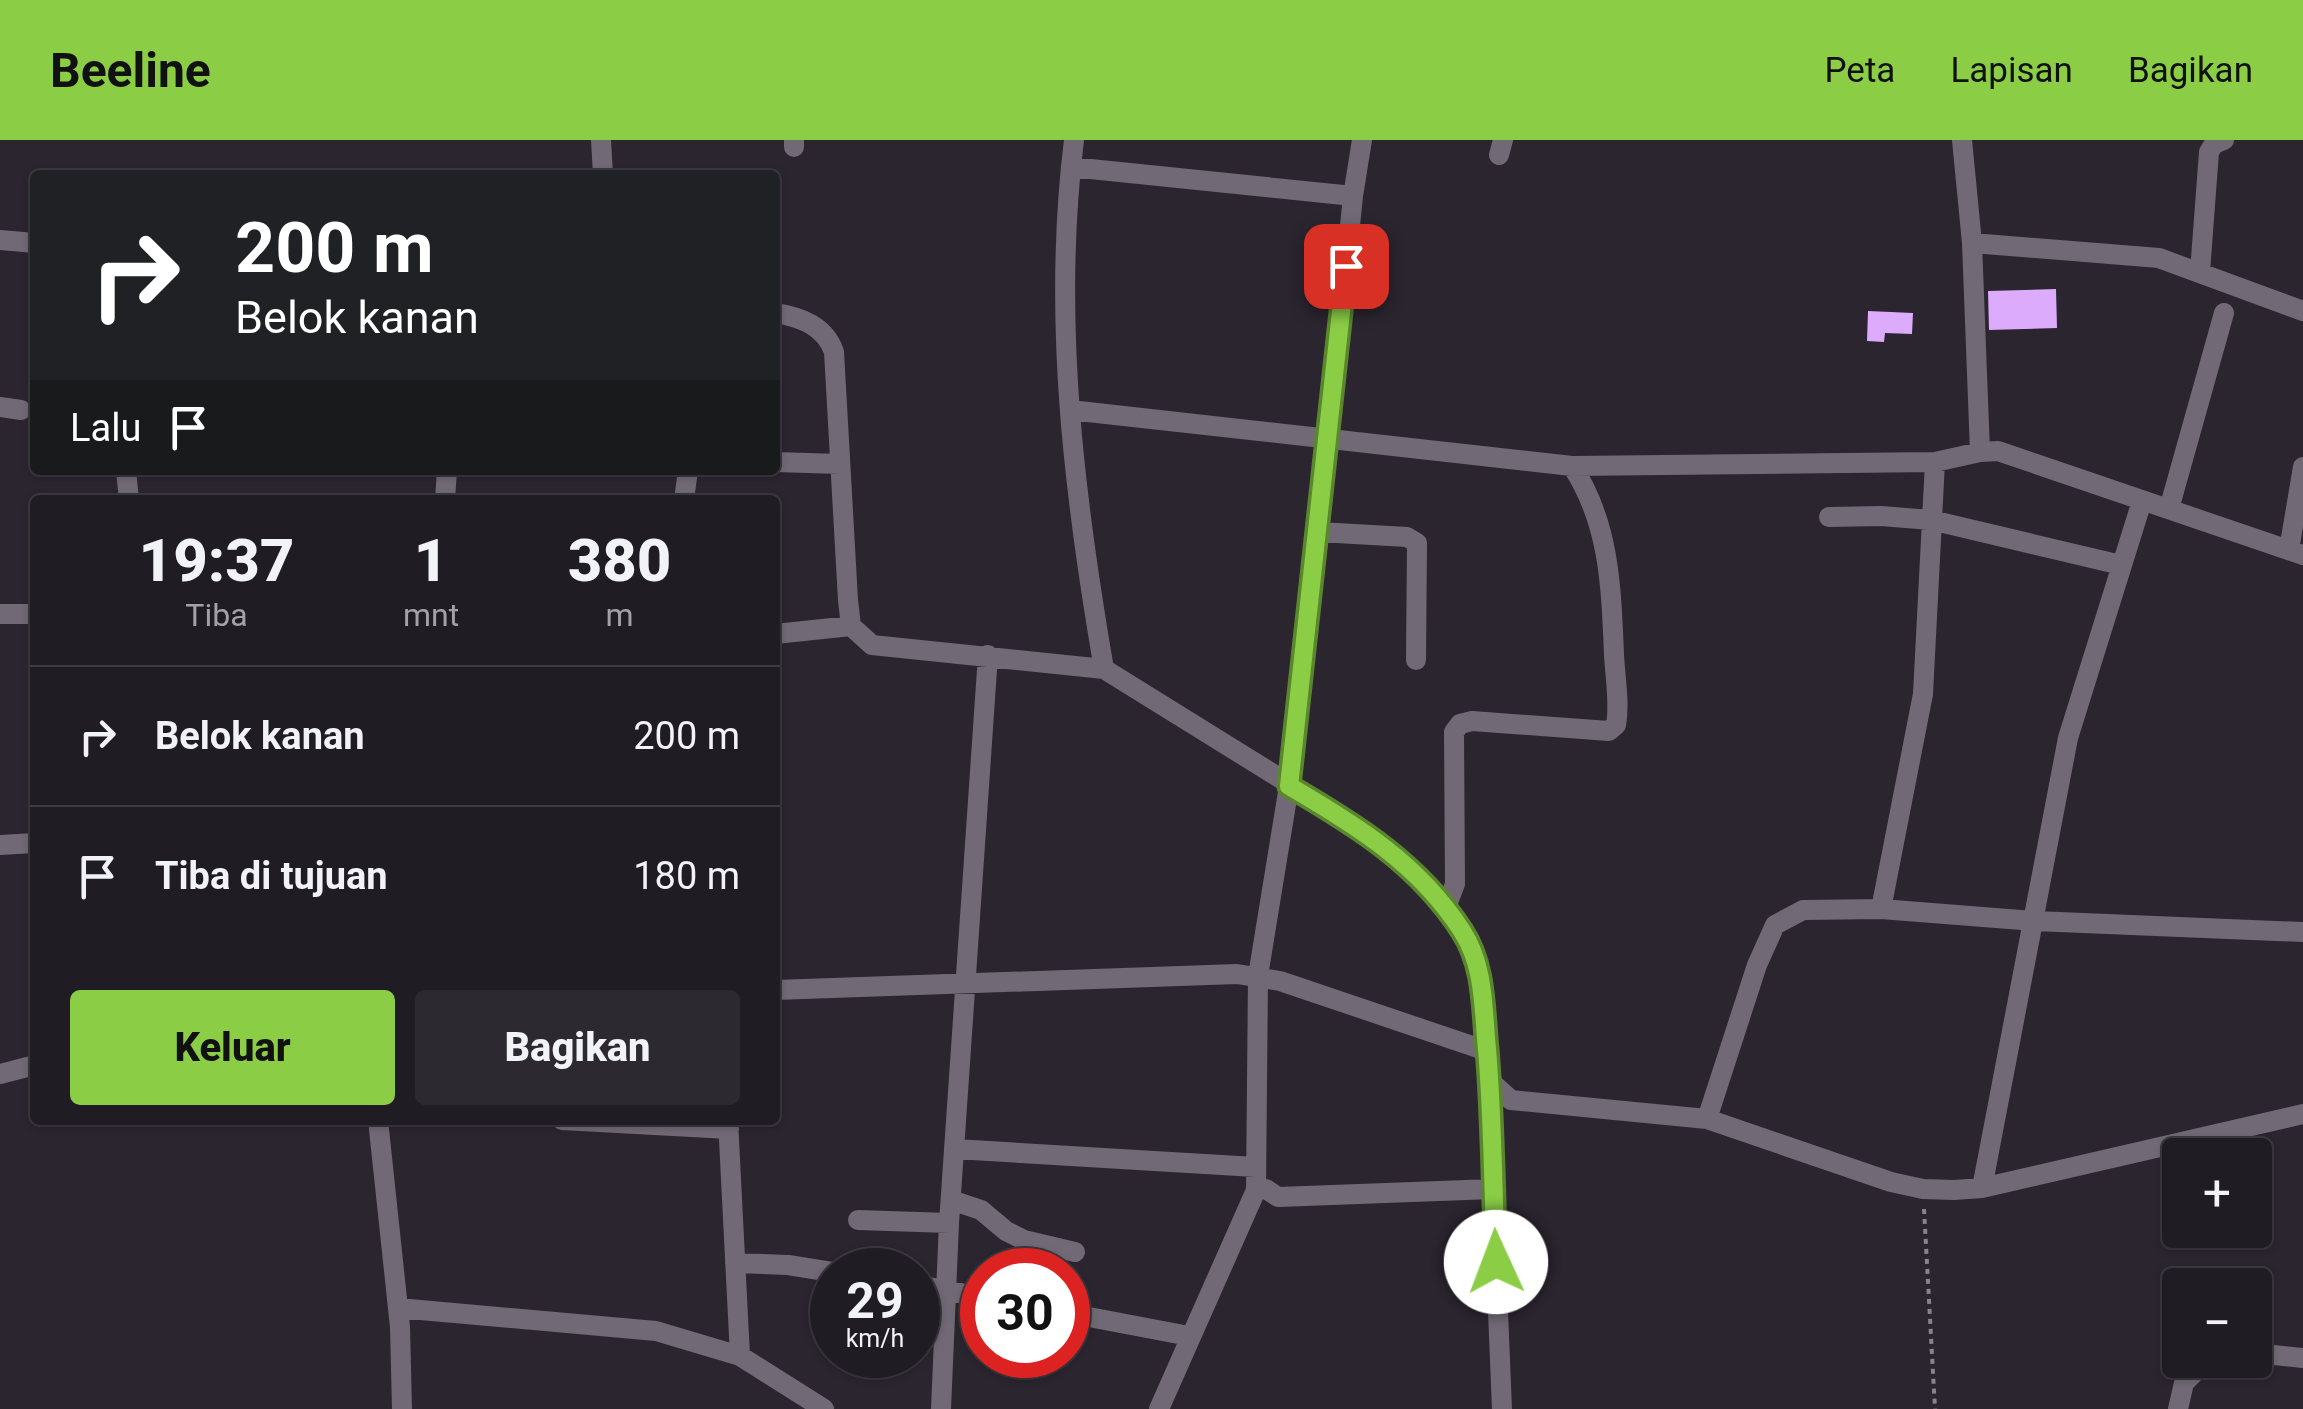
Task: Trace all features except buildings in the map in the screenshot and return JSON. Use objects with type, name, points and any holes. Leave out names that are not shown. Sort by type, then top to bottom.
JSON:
[{"type":"street","points":[[601,140],[603,170]]},
{"type":"street","points":[[1074,140],[1064,250],[1070,410],[1084,555],[1104,669]]},
{"type":"street","points":[[1159,1409],[1256,1190],[1258,976],[1289,786],[1362,140]]},
{"type":"street","points":[[1962,140],[1972,243],[1980,452]]},
{"type":"street","points":[[2200,272],[2209,152],[2214,144],[2224,140]]},
{"type":"street","points":[[1071,167],[1353,196]]},
{"type":"street","points":[[0,240],[30,243]]},
{"type":"street","points":[[1972,243],[2159,258],[2303,311]]},
{"type":"street","points":[[2169,509],[2224,313]]},
{"type":"street","points":[[780,315],[819,328],[830,340],[835,363],[852,626],[872,645],[1104,669],[1386,846],[1462,931],[1474,955],[1484,1005],[1492,1083],[1492,1189],[1502,1409]]},
{"type":"street","points":[[0,406],[22,410]]},
{"type":"street","points":[[1070,410],[1572,466],[1935,462],[1998,451],[2296,552],[2303,467]]},
{"type":"street","points":[[780,462],[840,464]]},
{"type":"street","points":[[1881,908],[1924,694],[1935,462]]},
{"type":"street","points":[[1445,910],[1455,884],[1454,732],[1460,724],[1609,731],[1616,725],[1606,544],[1595,506],[1572,466]]},
{"type":"street","points":[[1982,1188],[2068,738],[2142,501]]},
{"type":"street","points":[[1829,517],[1931,520],[2122,565]]},
{"type":"street","points":[[1319,532],[1407,537],[1417,543],[1416,660]]},
{"type":"street","points":[[0,614],[30,614]]},
{"type":"street","points":[[780,633],[852,626]]},
{"type":"street","points":[[940,1409],[988,655]]},
{"type":"street","points":[[0,844],[30,843]]},
{"type":"street","points":[[1707,1119],[1758,964],[1775,925],[1803,910],[1881,908],[2035,920],[2303,932]]},
{"type":"street","points":[[780,990],[1217,974],[1258,976],[1487,1051]]},
{"type":"street","points":[[0,1074],[30,1066]]},
{"type":"street","points":[[1492,1083],[1512,1100]]},
{"type":"street","points":[[1492,1116],[1496,1108],[1512,1100],[1707,1119],[1845,1169],[1923,1189],[1982,1188],[2303,1114]]},
{"type":"street","points":[[379,1125],[398,1308],[402,1409]]},
{"type":"street","points":[[729,1125],[740,1356]]},
{"type":"street","points":[[954,1149],[1255,1167]]},
{"type":"street","points":[[1256,1190],[1266,1189],[1278,1197],[1492,1189]]},
{"type":"street","points":[[951,1200],[981,1210],[1024,1240],[1059,1248]]},
{"type":"street","points":[[858,1220],[949,1223]]},
{"type":"street","points":[[736,1262],[810,1268]]},
{"type":"street","points":[[940,1289],[960,1293]]},
{"type":"street","points":[[398,1308],[636,1327],[740,1356],[824,1409]]},
{"type":"street","points":[[1090,1317],[1189,1336]]},
{"type":"street","points":[[2272,1355],[2303,1358]]},
{"type":"street","points":[[2178,1409],[2184,1383],[2189,1378]]},
{"type":"path","points":[[1923,1189],[1936,1409]]},
{"type":"route","points":[[1346,266],[1289,786],[1365,831],[1403,861],[1462,931],[1474,955],[1492,1083],[1496,1262]]}]
